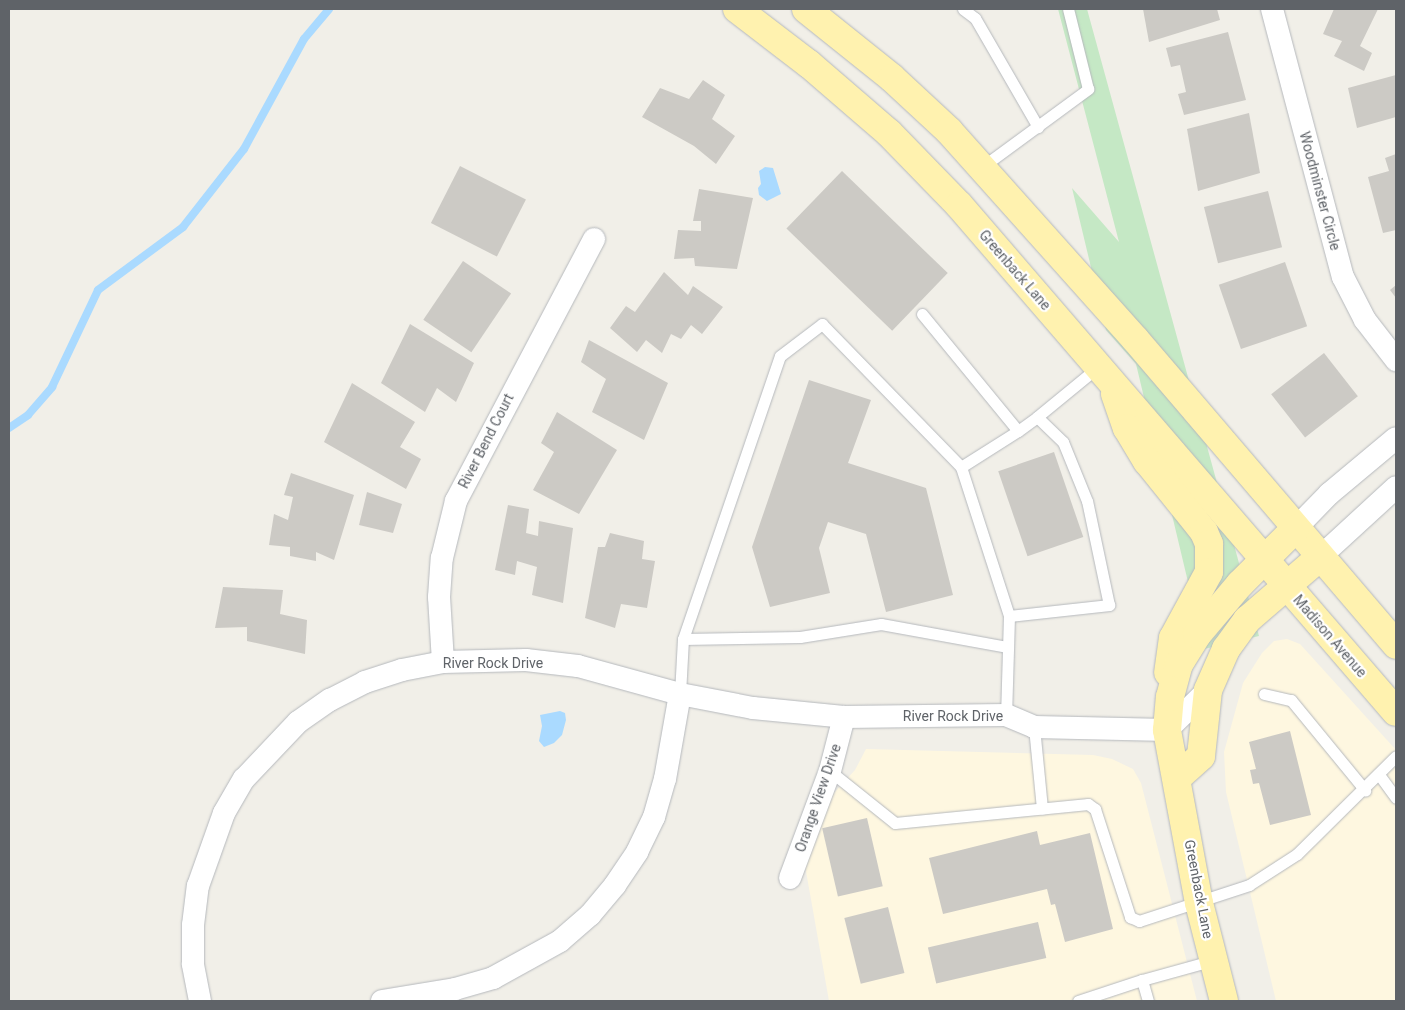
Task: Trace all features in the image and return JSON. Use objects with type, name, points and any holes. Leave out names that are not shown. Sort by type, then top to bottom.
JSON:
[{"type":"main road","name":"Greenback Lane","points":[[737,9],[809,64],[889,133],[960,205],[1264,560]]},
{"type":"main road","points":[[806,9],[892,78],[982,167],[1135,340],[1396,645]]},
{"type":"main road","points":[[1103,371],[1127,428],[1147,461],[1204,532],[1209,544],[1209,572],[1173,638],[1168,677],[1170,697]]},
{"type":"main road","name":"Greenback Lane","points":[[1224,1001],[1199,903],[1178,777],[1167,730],[1170,697],[1179,664],[1197,635],[1240,584],[1295,529]]},
{"type":"main road","points":[[1178,777],[1201,756],[1208,690],[1226,649],[1247,620],[1320,557]]},
{"type":"main road","name":"Madison Avenue","points":[[1264,560],[1396,712]]},
{"type":"street","name":"Woodminster Circle","points":[[1272,9],[1343,277],[1365,320],[1396,360]]},
{"type":"street","name":"River Bend Court","points":[[443,662],[439,597],[442,558],[456,501],[594,239]]},
{"type":"street","points":[[1295,529],[1329,494],[1396,438]]},
{"type":"street","points":[[1320,557],[1396,487]]},
{"type":"street","name":"River Rock Drive","points":[[200,1001],[193,964],[193,925],[198,886],[224,812],[244,779],[282,735],[330,700],[365,682],[402,670],[443,662],[526,660],[578,666],[680,694],[735,706],[844,717],[1006,715],[1034,727],[1167,730]]},
{"type":"street","points":[[1167,730],[1208,690]]},
{"type":"street","points":[[382,1001],[455,989],[493,978],[560,941],[590,915],[626,869],[654,817],[665,780],[680,694]]},
{"type":"street","name":"Orange View Drive","points":[[790,878],[830,771],[844,717]]},
{"type":"lane","points":[[963,9],[975,18],[1038,127]]},
{"type":"lane","points":[[982,167],[1088,89],[1068,9]]},
{"type":"lane","points":[[922,314],[1018,432]]},
{"type":"lane","points":[[680,694],[683,639],[780,356],[822,324],[961,467],[1009,616],[1006,715]]},
{"type":"lane","points":[[961,467],[1018,432],[1103,371]]},
{"type":"lane","points":[[1009,616],[1109,605],[1087,501],[1063,442],[1037,417]]},
{"type":"lane","points":[[683,639],[800,636],[881,624],[1008,647]]},
{"type":"lane","points":[[1264,694],[1290,700],[1365,790]]},
{"type":"lane","points":[[1034,727],[1042,808]]},
{"type":"lane","points":[[830,771],[895,823],[1088,804],[1095,809],[1130,918],[1140,921],[1249,885],[1297,854],[1380,776],[1396,756]]},
{"type":"lane","points":[[1380,776],[1396,798]]},
{"type":"lane","points":[[1078,1001],[1142,980],[1214,960]]},
{"type":"lane","points":[[1142,980],[1148,1001]]},
{"type":"shaded area","points":[[1287,639],[1300,644],[1396,750],[1396,1001],[1276,1001],[1226,792],[1224,752],[1243,683],[1262,653],[1274,641]]},
{"type":"shaded area","points":[[866,749],[1093,755],[1112,759],[1133,769],[1141,783],[1197,1001],[829,1001],[804,860],[823,805],[855,770]]},
{"type":"green space","points":[[1058,9],[1087,9],[1259,636],[1204,649],[1136,364],[1106,330],[1072,188],[1119,242]]},
{"type":"water","points":[[765,167],[773,168],[781,194],[767,201],[759,195],[758,188],[761,184],[759,171]]},
{"type":"water","points":[[560,711],[565,713],[566,720],[562,735],[554,743],[544,747],[539,741],[542,726],[540,715]]},
{"type":"building","points":[[1143,9],[1217,9],[1220,20],[1149,42]]},
{"type":"building","points":[[1334,9],[1378,9],[1360,46],[1372,53],[1364,71],[1334,56],[1342,41],[1323,34]]},
{"type":"building","points":[[1228,32],[1246,100],[1184,115],[1178,94],[1186,92],[1180,65],[1171,67],[1166,48]]},
{"type":"building","points":[[1396,75],[1396,117],[1357,128],[1348,88]]},
{"type":"building","points":[[703,80],[725,95],[712,119],[735,136],[716,164],[694,146],[642,117],[660,88],[689,99]]},
{"type":"building","points":[[1249,113],[1260,173],[1198,191],[1187,129]]},
{"type":"building","points":[[1396,154],[1396,230],[1383,233],[1368,177],[1389,171],[1385,158]]},
{"type":"building","points":[[460,166],[526,200],[497,257],[431,223]]},
{"type":"building","points":[[842,171],[948,273],[892,331],[786,229]]},
{"type":"building","points":[[699,189],[753,198],[737,269],[695,266],[694,258],[674,259],[678,230],[701,231],[701,221],[693,221]]},
{"type":"building","points":[[1268,191],[1282,247],[1218,263],[1204,207]]},
{"type":"building","points":[[463,261],[511,293],[471,352],[423,320]]},
{"type":"building","points":[[1285,262],[1307,326],[1241,349],[1219,285]]},
{"type":"building","points":[[664,272],[688,295],[693,286],[723,307],[702,334],[691,325],[681,339],[671,334],[662,353],[646,340],[637,352],[610,328],[626,306],[635,312]]},
{"type":"building","points":[[1396,285],[1396,298],[1390,290]]},
{"type":"building","points":[[410,324],[474,363],[456,402],[437,388],[425,412],[381,383]]},
{"type":"building","points":[[589,340],[668,383],[644,440],[592,412],[606,379],[581,362]]},
{"type":"building","points":[[1324,353],[1358,396],[1305,438],[1271,394]]},
{"type":"building","points":[[809,380],[871,400],[848,463],[926,488],[953,595],[886,612],[866,534],[828,522],[819,548],[830,593],[770,607],[752,547]]},
{"type":"building","points":[[352,383],[415,422],[400,447],[421,459],[406,489],[324,442]]},
{"type":"building","points":[[557,412],[617,450],[579,514],[533,490],[554,452],[541,443]]},
{"type":"building","points":[[1054,452],[1083,537],[1028,556],[998,471]]},
{"type":"building","points":[[291,473],[354,495],[334,560],[316,552],[316,561],[290,556],[290,547],[269,545],[274,514],[288,520],[293,497],[284,495]]},
{"type":"building","points":[[367,492],[402,504],[393,533],[359,525]]},
{"type":"building","points":[[508,505],[529,509],[526,533],[538,536],[539,521],[573,528],[563,603],[532,595],[537,567],[517,561],[515,575],[495,570]]},
{"type":"building","points":[[610,533],[644,541],[642,559],[655,561],[647,608],[621,604],[615,628],[585,618],[598,547],[605,547]]},
{"type":"building","points":[[223,587],[283,590],[280,614],[307,620],[305,654],[247,641],[247,627],[215,628]]},
{"type":"building","points":[[1290,731],[1311,815],[1270,825],[1259,783],[1253,784],[1250,770],[1256,769],[1249,742]]},
{"type":"building","points":[[867,818],[883,886],[838,897],[822,828]]},
{"type":"building","points":[[1037,831],[1040,845],[1090,833],[1113,929],[1065,942],[1055,904],[1051,905],[1047,889],[943,914],[929,858]]},
{"type":"building","points":[[888,907],[904,973],[861,984],[844,918]]},
{"type":"building","points":[[1038,922],[1046,958],[936,983],[928,947]]},
{"type":"waterway","points":[[9,428],[28,415],[52,387],[98,290],[183,227],[244,149],[304,39],[329,9]]}]
